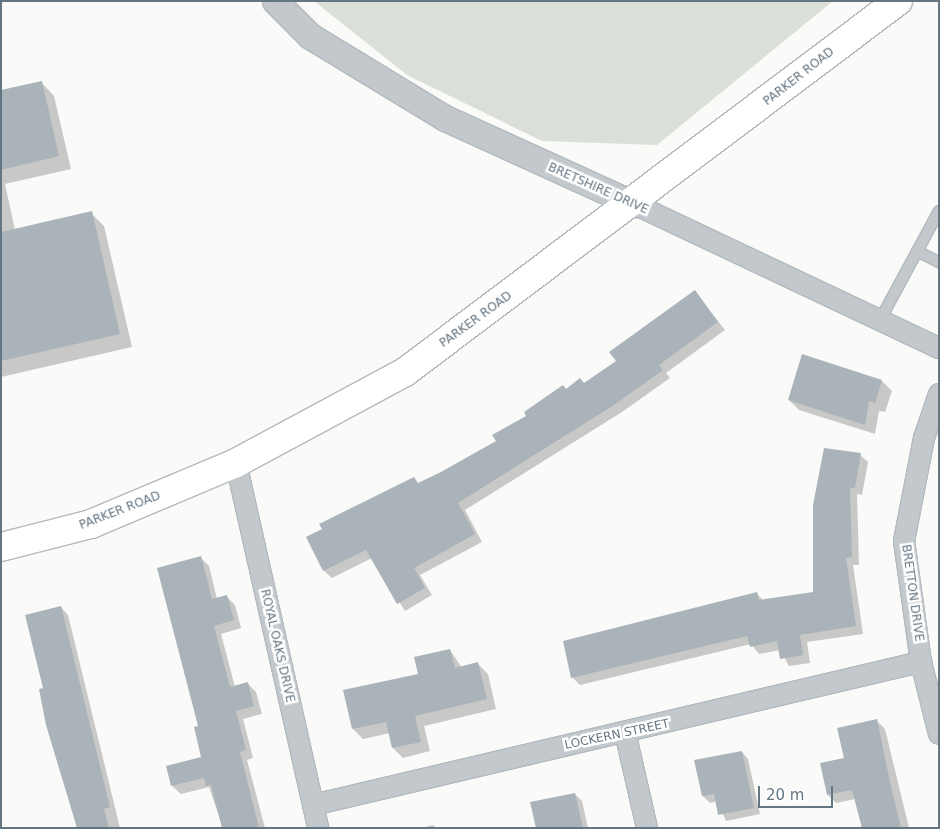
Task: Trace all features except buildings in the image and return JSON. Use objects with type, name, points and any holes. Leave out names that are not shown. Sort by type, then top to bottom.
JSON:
[{"type":"main road","name":"PARKER ROAD","points":[[1,547],[91,524],[236,463],[405,372],[634,204],[898,1]]},
{"type":"street","name":"BRETSHIRE DRIVE","points":[[275,1],[310,36],[445,118],[634,204],[939,348]]},
{"type":"street","name":"BRETTON DRIVE","points":[[939,394],[924,438],[904,541],[921,662],[939,734]]},
{"type":"street","name":"ROYAL OAKS DRIVE","points":[[236,463],[318,828]]},
{"type":"street","name":"LOCKERN STREET","points":[[313,805],[921,662]]},
{"type":"street","points":[[626,732],[647,828]]},
{"type":"lane","points":[[880,320],[939,211]]},
{"type":"lane","points":[[917,251],[939,262]]},
{"type":"shaded area","points":[[314,1],[833,1],[657,145],[542,141],[407,75]]}]
